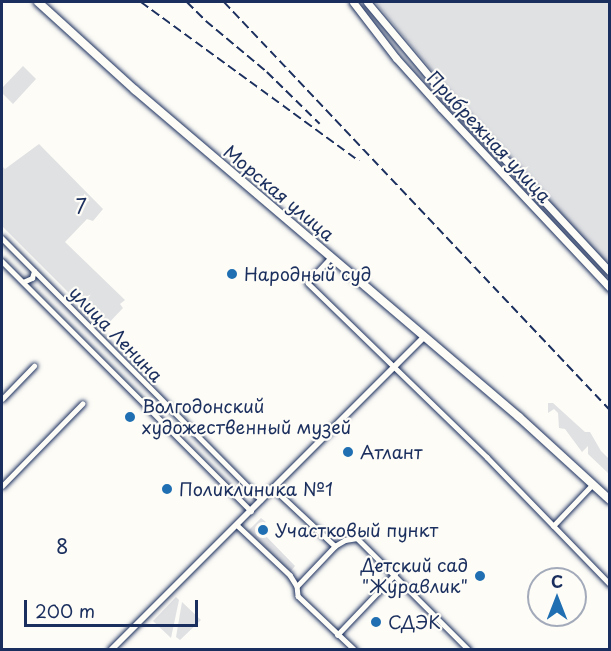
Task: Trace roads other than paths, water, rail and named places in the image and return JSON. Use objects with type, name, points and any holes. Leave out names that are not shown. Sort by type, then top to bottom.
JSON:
[{"type":"main road","name":"Морская улица","points":[[38,2],[122,79],[332,258],[609,500]]},
{"type":"main road","name":"Прибрежная улица","points":[[353,2],[396,58],[609,288]]},
{"type":"main road","name":"Прибрежная улица","points":[[367,2],[445,95],[609,272]]},
{"type":"street","name":"улица Ленина","points":[[2,238],[261,500]]},
{"type":"street","points":[[332,258],[308,283],[487,457],[609,584]]},
{"type":"street","name":"улица Ленина","points":[[2,261],[251,511]]},
{"type":"street","points":[[23,282],[32,278],[34,271]]},
{"type":"street","points":[[111,650],[424,338]]},
{"type":"street","points":[[2,399],[34,366]]},
{"type":"street","points":[[2,486],[82,404]]},
{"type":"street","points":[[553,526],[593,484]]},
{"type":"street","points":[[273,488],[335,546]]},
{"type":"street","points":[[237,525],[290,575],[297,586],[298,596],[355,650]]},
{"type":"street","points":[[297,586],[335,546],[345,540],[357,538],[469,650]]},
{"type":"street","points":[[337,635],[395,574]]},
{"type":"railway","points":[[141,2],[359,161]]},
{"type":"railway","points":[[187,2],[267,72],[320,124]]},
{"type":"railway","points":[[224,2],[610,410]]},
{"type":"place","name":"Народный суд","points":[[232,274]]},
{"type":"place","name":"Волгодонский художественный музей","points":[[130,417]]},
{"type":"place","name":"Атлант","points":[[348,452]]},
{"type":"place","name":"Поликлиника №1","points":[[167,489]]},
{"type":"place","name":"Участковый пункт","points":[[263,530]]},
{"type":"place","name":"Детский сад \"Журавлик\"","points":[[480,576]]},
{"type":"place","name":"СДЭК","points":[[376,622]]},
{"type":"district","name":"7","points":[[82,206]]},
{"type":"district","name":"8","points":[[63,546]]}]
